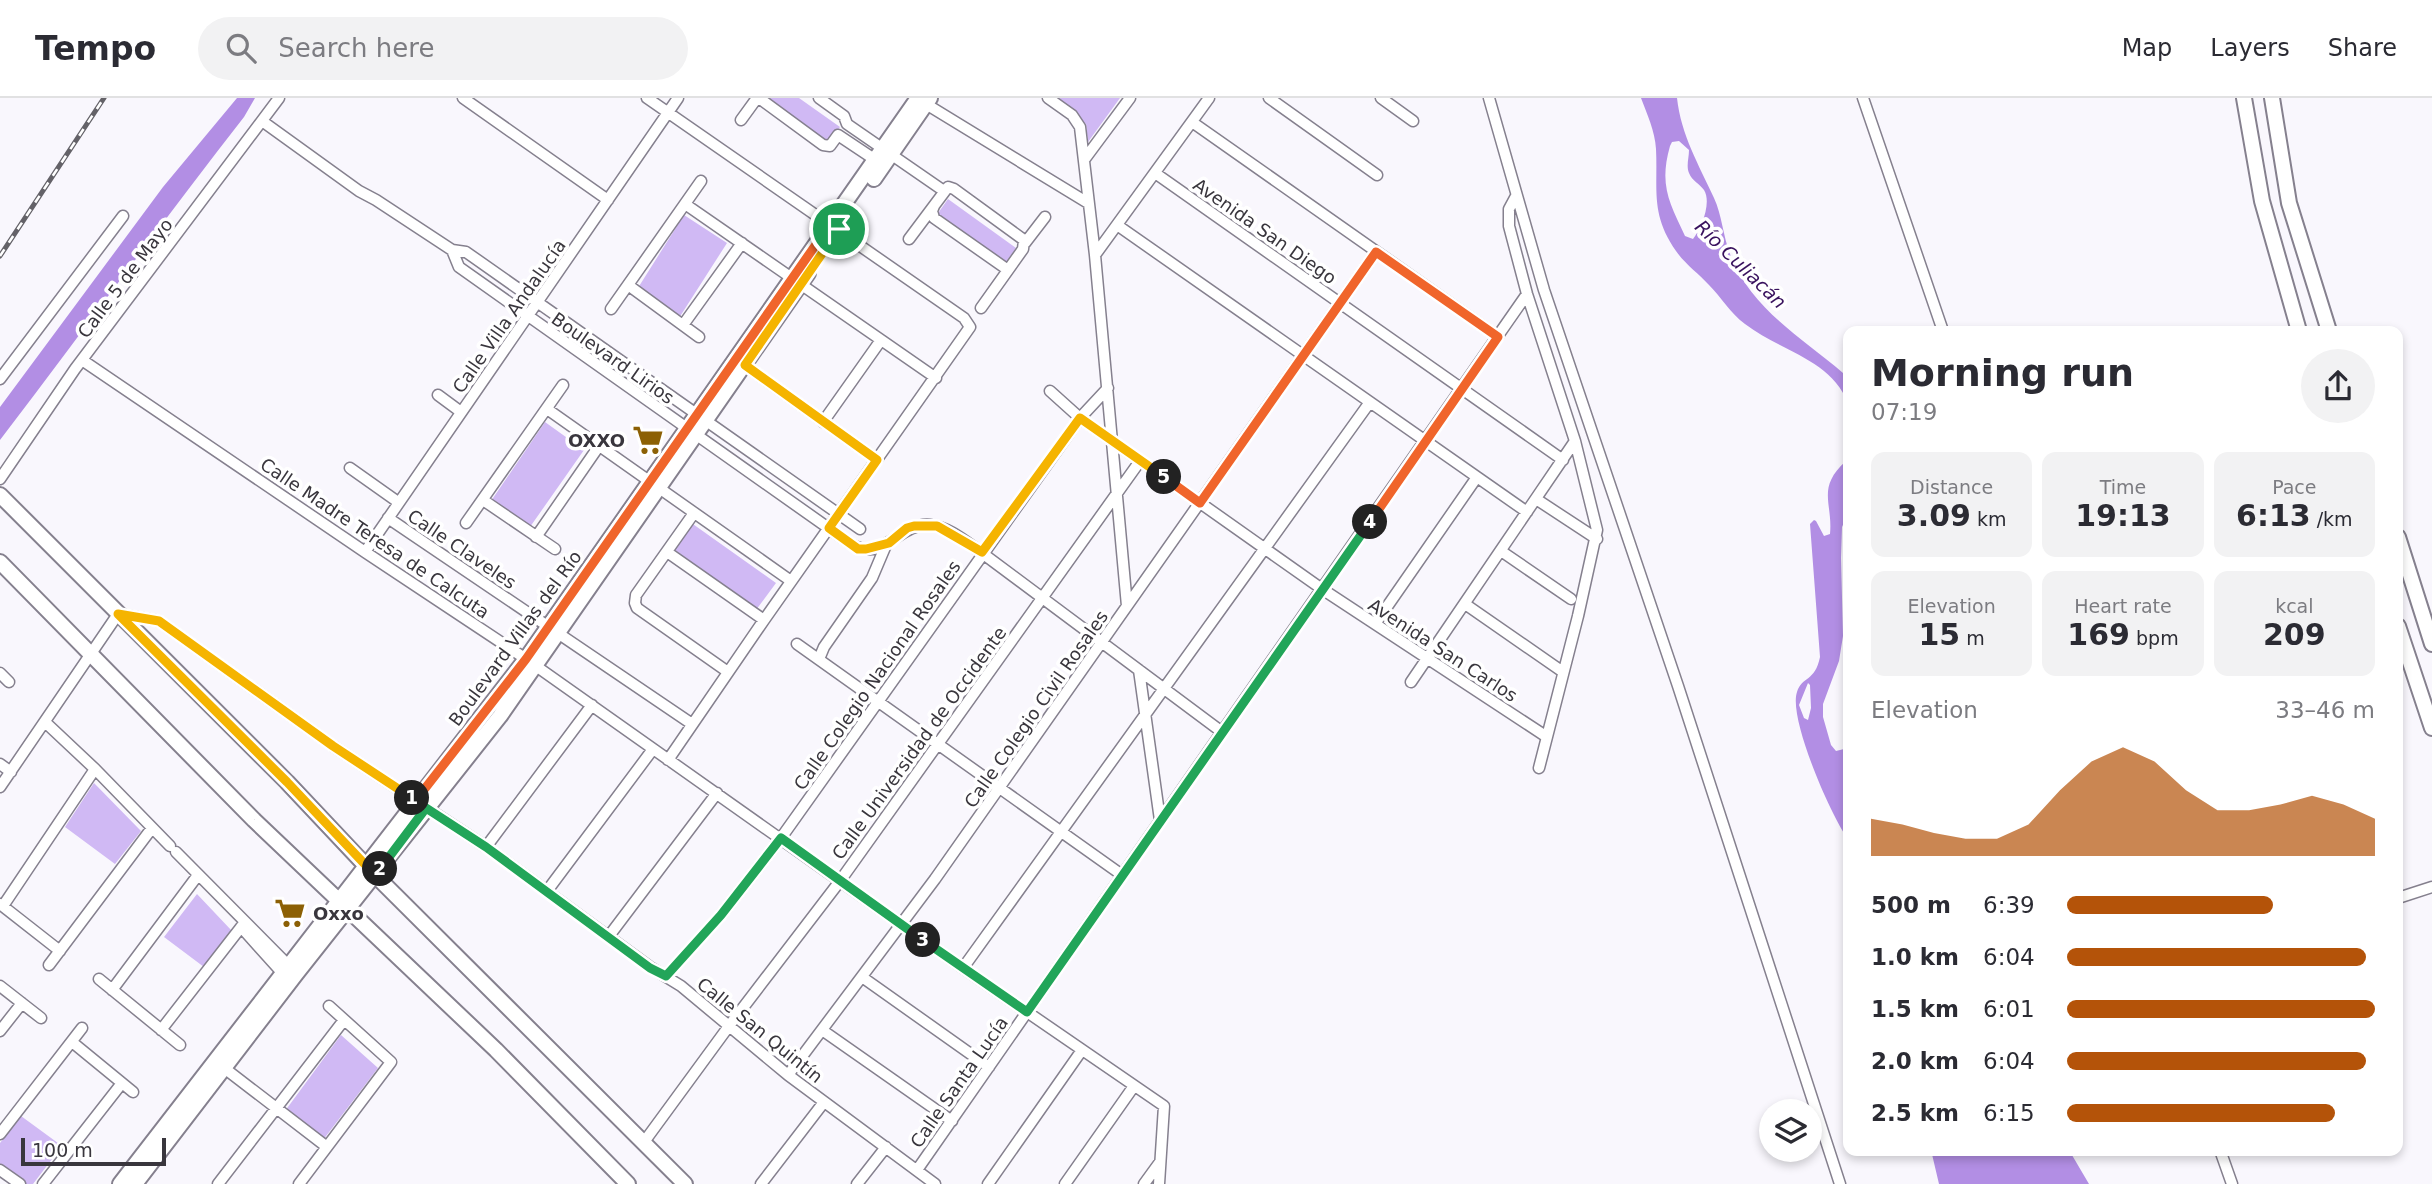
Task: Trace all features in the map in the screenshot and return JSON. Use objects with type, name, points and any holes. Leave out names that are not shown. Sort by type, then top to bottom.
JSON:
[{"type":"street","name":"Calle 5 de Mayo","points":[[0,479],[82,359],[279,98]]},
{"type":"street","points":[[463,98],[608,200]]},
{"type":"street","points":[[647,98],[835,226],[967,320],[971,327],[668,760]]},
{"type":"street","name":"Calle Villa Andalucía","points":[[365,552],[678,98]]},
{"type":"street","points":[[741,120],[758,98],[824,145],[830,146],[838,135],[944,191]]},
{"type":"street","points":[[819,98],[844,116],[847,124],[883,157]]},
{"type":"street","points":[[1048,98],[1078,122],[1084,160],[1127,606]]},
{"type":"street","points":[[1084,160],[1130,98]]},
{"type":"street","points":[[1095,255],[1209,98]]},
{"type":"street","points":[[1269,98],[1377,175]]},
{"type":"street","points":[[1381,98],[1413,121]]},
{"type":"street","points":[[1489,98],[1544,290],[1678,687],[1840,1184]]},
{"type":"street","points":[[1863,98],[1941,326]]},
{"type":"street","points":[[2244,98],[2262,201],[2298,326]]},
{"type":"street","points":[[2272,98],[2289,203],[2327,326]]},
{"type":"street","points":[[922,99],[1088,203]]},
{"type":"street","name":"Boulevard Villas del Río","points":[[135,1184],[289,973],[371,871],[554,631],[922,99]]},
{"type":"street","name":"Boulevard Lirios","points":[[262,121],[359,191],[452,250],[466,252],[860,529]]},
{"type":"street","points":[[1192,122],[1498,337]]},
{"type":"street","name":"Avenida San Diego","points":[[1155,173],[1563,460]]},
{"type":"street","points":[[611,309],[701,181]]},
{"type":"street","points":[[909,239],[948,187],[954,188],[1023,240]]},
{"type":"street","points":[[1516,196],[1508,209],[1508,221],[1527,294],[1575,441],[1595,516],[1597,539],[1539,768]]},
{"type":"street","points":[[685,204],[936,378]]},
{"type":"street","points":[[934,206],[934,218],[1008,271]]},
{"type":"street","points":[[0,379],[123,216]]},
{"type":"street","points":[[981,308],[1008,271],[1023,240],[1045,217]]},
{"type":"street","points":[[1117,225],[1527,512]]},
{"type":"street","points":[[683,325],[742,243]]},
{"type":"street","name":"Boulevard Lirios","points":[[452,250],[459,267],[858,549],[886,545]]},
{"type":"street","name":"Calle Colegio Civil Rosales","points":[[788,1075],[902,924],[1000,787],[1376,252]]},
{"type":"street","name":"Boulevard Villas del Río","points":[[701,418],[745,365],[797,282]]},
{"type":"street","points":[[628,285],[699,337]]},
{"type":"street","name":"Calle Santa Lucía","points":[[917,1170],[1527,294]]},
{"type":"street","points":[[823,422],[881,340]]},
{"type":"street","name":"Calle Madre Teresa de Calcuta","points":[[82,359],[531,662],[963,968],[1164,1106],[1160,1162]]},
{"type":"street","points":[[745,365],[877,460]]},
{"type":"street","points":[[467,523],[563,386]]},
{"type":"street","name":"Calle Colegio Nacional Rosales","points":[[666,976],[721,915],[781,838],[880,701],[982,552],[1080,418],[1108,388]]},
{"type":"street","name":"Avenida San Carlos","points":[[1050,391],[1080,418],[1322,589],[1547,737]]},
{"type":"street","points":[[438,395],[461,412]]},
{"type":"street","points":[[963,968],[1370,402]]},
{"type":"street","points":[[547,408],[791,581]]},
{"type":"street","points":[[1411,682],[1575,441]]},
{"type":"street","points":[[536,537],[598,446]]},
{"type":"street","name":"Calle Universidad de Occidente","points":[[644,1142],[840,881],[1140,461]]},
{"type":"street","name":"Calle Claveles","points":[[351,468],[398,502]]},
{"type":"street","points":[[1375,624],[1477,477]]},
{"type":"street","points":[[0,495],[685,1184]]},
{"type":"street","points":[[1536,499],[1597,539]]},
{"type":"street","points":[[483,500],[555,550]]},
{"type":"street","points":[[694,513],[636,595],[635,603],[638,608],[728,672]]},
{"type":"street","name":"Calle Claveles","points":[[388,518],[692,724]]},
{"type":"street","points":[[819,659],[824,647],[872,578],[886,545],[907,528],[928,525],[945,529],[982,552],[1222,732]]},
{"type":"street","points":[[1501,551],[1570,599]]},
{"type":"street","points":[[667,552],[764,620]]},
{"type":"street","points":[[2403,553],[2432,645]]},
{"type":"street","points":[[0,562],[254,820],[495,1050],[628,1184]]},
{"type":"street","points":[[1465,604],[1563,671]]},
{"type":"street","points":[[0,788],[118,614]]},
{"type":"street","name":"Calle San Quintín","points":[[118,614],[159,621],[333,746],[486,847],[650,968],[666,976],[788,1075],[935,1184]]},
{"type":"street","points":[[2403,641],[2432,728]]},
{"type":"street","points":[[797,644],[1122,875]]},
{"type":"street","points":[[1139,670],[1160,820]]},
{"type":"street","points":[[0,673],[9,682]]},
{"type":"street","points":[[486,847],[592,705]]},
{"type":"street","points":[[45,722],[173,849],[289,973]]},
{"type":"street","points":[[547,891],[653,749]]},
{"type":"street","points":[[0,765],[11,772]]},
{"type":"street","points":[[60,951],[1,905],[95,769]]},
{"type":"street","points":[[609,936],[717,793]]},
{"type":"street","points":[[49,965],[152,828]]},
{"type":"street","points":[[112,990],[198,875]]},
{"type":"street","points":[[2403,896],[2432,887]]},
{"type":"street","points":[[160,1030],[243,925]]},
{"type":"street","points":[[862,977],[989,1068]]},
{"type":"street","points":[[99,979],[180,1045]]},
{"type":"street","points":[[0,986],[41,1018]]},
{"type":"street","points":[[0,1031],[22,1003]]},
{"type":"street","points":[[299,1184],[391,1062],[329,1006]]},
{"type":"street","points":[[218,1184],[344,1020]]},
{"type":"street","points":[[0,1134],[82,1028]]},
{"type":"street","points":[[822,1030],[952,1121]]},
{"type":"street","points":[[72,1042],[133,1092]]},
{"type":"street","points":[[988,1184],[1083,1050]]},
{"type":"street","points":[[220,1065],[327,1147]]},
{"type":"street","name":"Boulevard Villas del Río","points":[[120,1184],[220,1065]]},
{"type":"street","points":[[43,1184],[122,1083]]},
{"type":"street","points":[[1066,1184],[1134,1086]]},
{"type":"street","points":[[761,1184],[824,1102]]},
{"type":"street","points":[[857,1184],[886,1147]]},
{"type":"street","points":[[2222,1156],[2232,1184]]},
{"type":"street","points":[[1144,1184],[1160,1162]]},
{"type":"street","points":[[1159,1184],[1160,1162]]},
{"type":"street","points":[[0,1170],[20,1184]]},
{"type":"shaded area","points":[[237,98],[255,98],[244,117],[0,440],[0,407],[163,187]]},
{"type":"shaded area","points":[[765,98],[799,98],[840,127],[826,146]]},
{"type":"shaded area","points":[[1120,98],[1088,142],[1086,124],[1052,100]]},
{"type":"shaded area","points":[[1641,98],[1677,98],[1687,137],[1717,205],[1730,254],[1739,273],[1750,291],[1778,320],[1843,373],[1843,394],[1830,376],[1817,366],[1740,320],[1676,251],[1662,225],[1659,213],[1652,129]],"holes":[[[1679,141],[1689,150],[1688,165],[1692,178],[1704,190],[1707,202],[1702,223],[1693,239],[1685,236],[1667,193],[1665,172],[1672,142]]]},
{"type":"shaded area","points":[[948,199],[1016,248],[1004,265],[936,216]]},
{"type":"shaded area","points":[[684,215],[727,243],[679,318],[636,291]]},
{"type":"shaded area","points":[[545,422],[584,450],[530,527],[491,501]]},
{"type":"shaded area","points":[[1843,464],[1843,636],[1839,661],[1823,704],[1823,717],[1831,745],[1836,751],[1843,749],[1843,830],[1813,767],[1796,705],[1799,687],[1815,671],[1820,657],[1810,524],[1816,521],[1824,536],[1830,534],[1828,496],[1831,479]],"holes":[[[1808,683],[1811,708],[1808,720],[1804,718],[1799,705]]]},
{"type":"shaded area","points":[[690,522],[776,583],[756,610],[670,550]]},
{"type":"shaded area","points":[[94,783],[141,831],[115,864],[65,827]]},
{"type":"shaded area","points":[[197,894],[232,931],[204,967],[164,937]]},
{"type":"shaded area","points":[[341,1035],[378,1068],[323,1140],[285,1111]]},
{"type":"shaded area","points":[[21,1116],[62,1146],[33,1184],[23,1184],[0,1168],[0,1143]]},
{"type":"shaded area","points":[[1932,1156],[2073,1156],[2089,1184],[1939,1184]]},
{"type":"railway","points":[[0,256],[104,98]]},
{"type":"place","name":"OXXO","points":[[648,440]]},
{"type":"place","name":"Oxxo","points":[[290,913]]},
{"type":"route","points":[[831,223],[839,229],[745,365],[877,460],[829,528],[858,549],[886,545],[907,528],[928,525],[945,529],[982,552],[1080,418],[1200,503],[1376,252],[1498,337],[1027,1012],[781,838],[721,915],[666,976],[650,968],[631,951],[486,847],[426,808],[375,875],[287,782],[118,614],[159,621],[333,746],[416,800],[526,659],[831,223]]},
{"type":"water label","name":"Río Culiacán","points":[[1741,264]]}]
